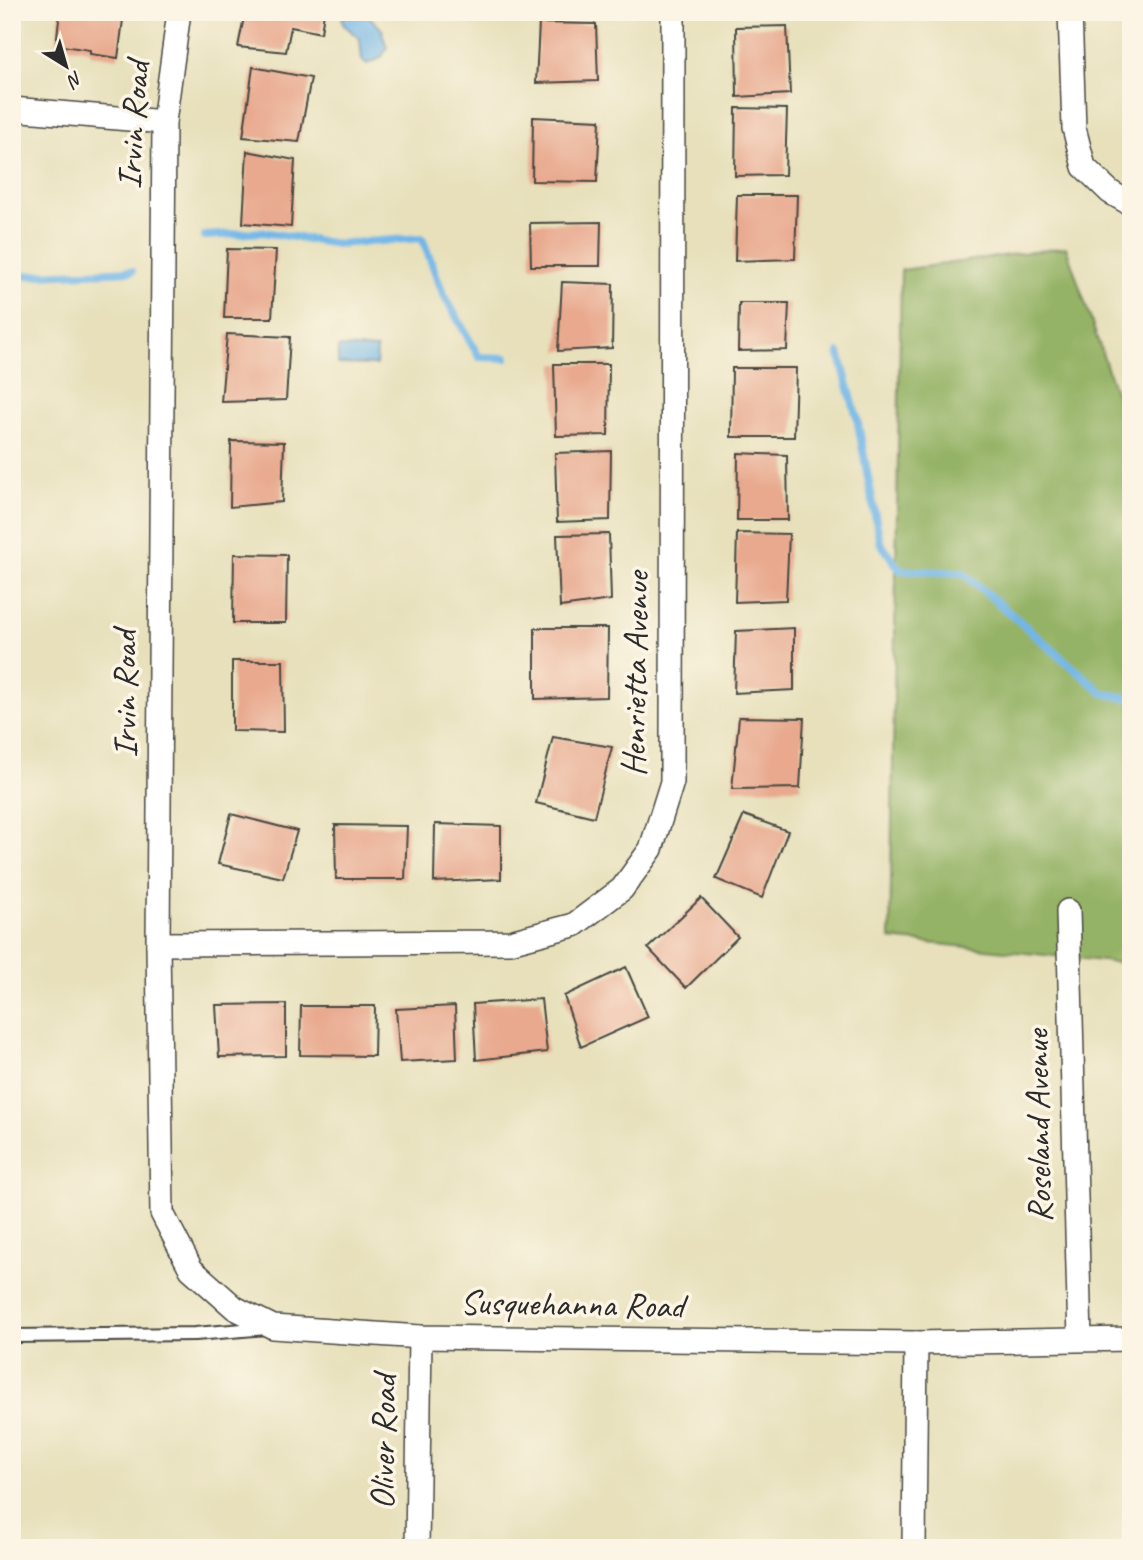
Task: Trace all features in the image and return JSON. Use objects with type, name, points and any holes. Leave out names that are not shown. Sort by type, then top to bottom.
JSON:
[{"type":"street","name":"Irvin Road","points":[[179,12],[164,122],[158,944],[162,1213],[191,1269],[234,1308],[273,1327]]},
{"type":"street","name":"Henrietta Avenue","points":[[158,944],[510,942],[574,925],[622,890],[651,849],[671,782],[673,12]]},
{"type":"street","points":[[1070,12],[1074,128],[1084,167],[1110,192],[1131,204]]},
{"type":"street","points":[[12,109],[164,122]]},
{"type":"street","name":"Roseland Avenue","points":[[1068,911],[1080,1339]]},
{"type":"street","name":"Susquehanna Road","points":[[273,1327],[420,1337],[916,1343],[1131,1339]]},
{"type":"street","name":"Oliver Road","points":[[417,1548],[420,1337]]},
{"type":"street","points":[[914,1548],[916,1343]]},
{"type":"lane","name":"Susquehanna Road","points":[[12,1336],[194,1334],[273,1327]]},
{"type":"green space","points":[[1066,247],[1131,438],[1131,964],[890,939],[901,270]]},
{"type":"water","points":[[346,12],[366,12],[383,31],[387,48],[381,58],[367,64],[362,60],[360,39],[343,24],[342,18]]},
{"type":"water","points":[[338,347],[377,349],[376,365],[338,364]]},
{"type":"building","points":[[60,12],[124,12],[118,58],[56,45]]},
{"type":"building","points":[[245,12],[324,12],[321,33],[291,27],[286,52],[238,47]]},
{"type":"building","points":[[539,23],[596,24],[598,81],[536,83]]},
{"type":"building","points":[[787,26],[790,94],[737,97],[736,27]]},
{"type":"building","points":[[253,67],[311,78],[299,142],[243,137]]},
{"type":"building","points":[[736,108],[787,109],[785,175],[735,176]]},
{"type":"building","points":[[533,117],[600,120],[597,182],[532,181]]},
{"type":"building","points":[[247,151],[295,160],[291,227],[243,223]]},
{"type":"building","points":[[737,195],[797,195],[795,259],[735,261]]},
{"type":"building","points":[[601,222],[600,266],[531,266],[530,223]]},
{"type":"building","points":[[227,249],[276,250],[272,318],[224,318]]},
{"type":"building","points":[[562,282],[613,284],[612,348],[558,351]]},
{"type":"building","points":[[739,303],[789,303],[787,350],[738,351]]},
{"type":"building","points":[[227,334],[290,337],[286,400],[221,402]]},
{"type":"building","points":[[554,364],[609,364],[608,435],[556,436]]},
{"type":"building","points":[[732,368],[796,368],[794,437],[731,437]]},
{"type":"building","points":[[231,441],[284,442],[282,502],[230,507]]},
{"type":"building","points":[[611,451],[610,520],[557,522],[555,453]]},
{"type":"building","points":[[738,453],[787,455],[788,520],[737,520]]},
{"type":"building","points":[[737,533],[789,534],[786,600],[735,602]]},
{"type":"building","points":[[609,534],[611,600],[560,607],[557,535]]},
{"type":"building","points":[[234,554],[287,555],[286,623],[233,623]]},
{"type":"building","points":[[535,628],[608,628],[607,697],[535,699]]},
{"type":"building","points":[[794,628],[794,690],[734,693],[736,631]]},
{"type":"building","points":[[232,661],[283,661],[284,732],[232,731]]},
{"type":"building","points":[[739,717],[804,718],[800,788],[732,789]]},
{"type":"building","points":[[553,737],[612,747],[594,817],[536,803]]},
{"type":"building","points":[[231,814],[297,831],[283,878],[218,864]]},
{"type":"building","points":[[744,815],[788,831],[762,898],[716,879]]},
{"type":"building","points":[[435,824],[501,826],[501,879],[434,882]]},
{"type":"building","points":[[335,825],[407,826],[405,879],[336,879]]},
{"type":"building","points":[[701,898],[738,937],[686,988],[648,948]]},
{"type":"building","points":[[626,967],[648,1017],[581,1047],[564,996]]},
{"type":"building","points":[[541,999],[547,1052],[476,1060],[473,1004]]},
{"type":"building","points":[[286,1004],[286,1056],[219,1057],[216,1005]]},
{"type":"building","points":[[301,1006],[375,1006],[374,1056],[300,1055]]},
{"type":"building","points":[[455,1006],[457,1059],[400,1062],[396,1009]]},
{"type":"waterway","points":[[205,236],[263,232],[337,244],[422,238],[443,293],[479,357],[506,358]]},
{"type":"waterway","points":[[12,276],[132,271]]},
{"type":"waterway","points":[[839,353],[857,418],[880,542],[900,570],[963,573],[1103,693],[1131,699]]}]
